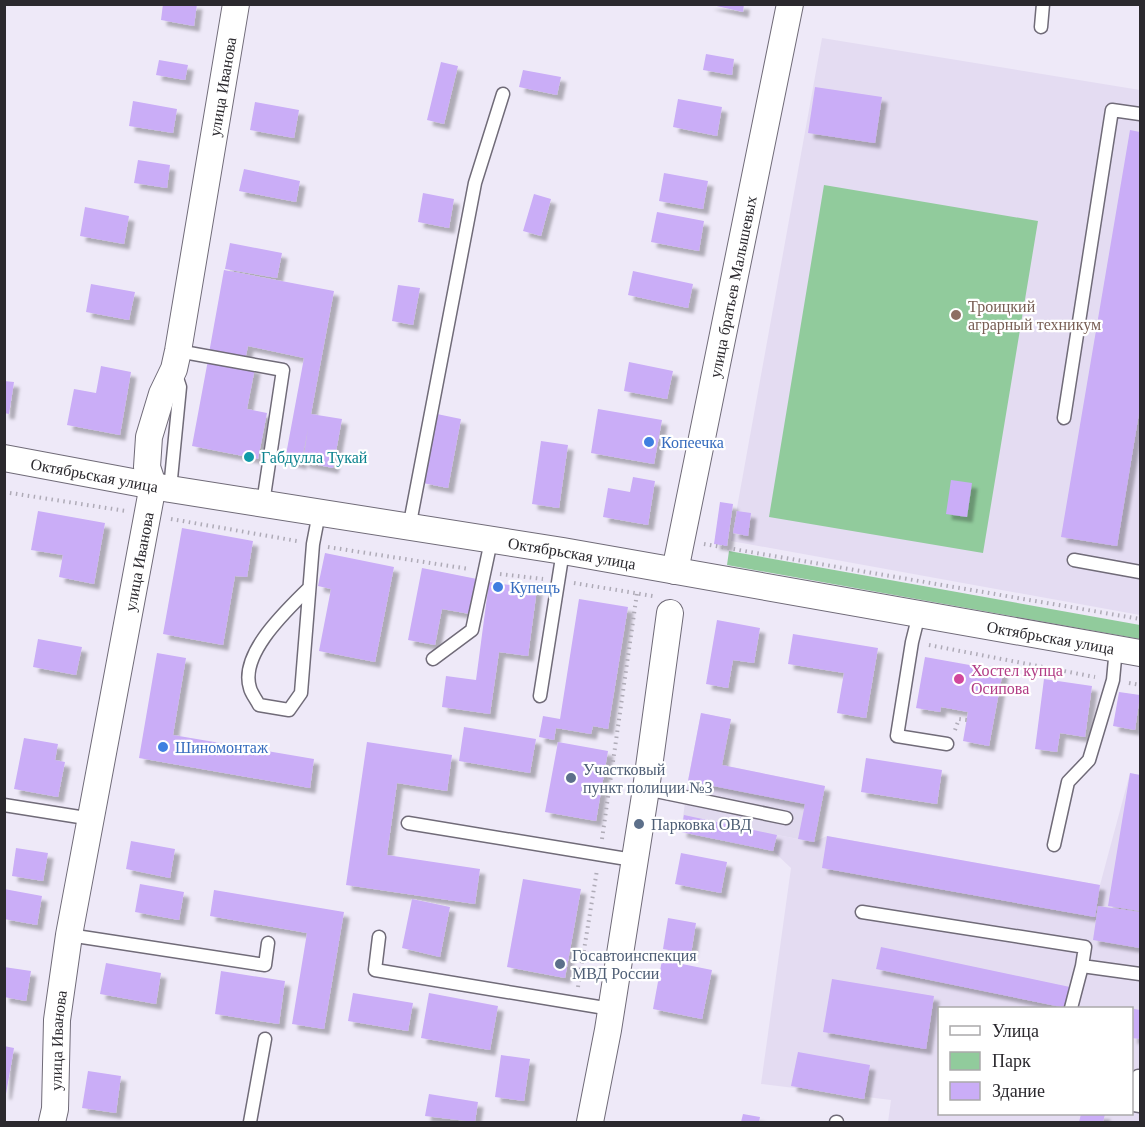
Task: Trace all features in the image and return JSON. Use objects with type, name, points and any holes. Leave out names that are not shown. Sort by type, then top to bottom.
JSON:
[{"type":"street","name":"улица Иванова","points":[[52,1122],[55,1109],[57,1020],[69,935],[162,487],[147,467],[149,437],[162,394],[176,360],[237,4]]},
{"type":"street","name":"улица братьев Малышевых","points":[[675,571],[790,4]]},
{"type":"street","name":"Октябрьская улица","points":[[4,458],[162,487],[563,551],[1128,650]]},
{"type":"street","points":[[590,1122],[611,1009],[646,789],[670,613]]},
{"type":"lane","points":[[1041,27],[1043,4]]},
{"type":"lane","points":[[409,528],[475,183],[503,94]]},
{"type":"lane","points":[[1065,418],[1112,110],[1140,114]]},
{"type":"lane","points":[[176,360],[283,370],[263,502]]},
{"type":"lane","points":[[308,589],[272,626],[249,664],[249,686],[259,705],[289,710],[301,693],[308,589],[319,513]]},
{"type":"lane","points":[[433,659],[472,630],[490,541]]},
{"type":"lane","points":[[540,696],[563,551]]},
{"type":"lane","points":[[1074,560],[1140,572]]},
{"type":"lane","points":[[919,614],[912,642],[897,736],[947,744]]},
{"type":"lane","points":[[1054,845],[1068,782],[1089,760],[1113,680],[1128,650]]},
{"type":"lane","points":[[646,789],[786,818]]},
{"type":"lane","points":[[4,805],[92,819]]},
{"type":"lane","points":[[408,823],[633,860]]},
{"type":"lane","points":[[862,912],[1085,947],[1071,1007]]},
{"type":"lane","points":[[69,935],[265,965],[268,943]]},
{"type":"lane","points":[[379,937],[375,970],[611,1009]]},
{"type":"lane","points":[[1082,966],[1140,974]]},
{"type":"lane","points":[[250,1122],[265,1039]]},
{"type":"lane","points":[[1138,1076],[1134,1105],[1140,1106]]},
{"type":"path","points":[[681,540],[1140,619]]},
{"type":"path","points":[[576,1003],[637,593]]},
{"type":"path","points":[[959,722],[966,723]]},
{"type":"shaded area","name":"Троицкий аграрный техникум","points":[[822,38],[1140,90],[1140,615],[731,541]]},
{"type":"shaded area","points":[[701,713],[731,719],[722,765],[825,786],[814,842],[777,835],[773,851],[681,832]]},
{"type":"shaded area","points":[[1130,773],[1140,775],[1140,1122],[888,1122],[891,1100],[761,1084],[791,868],[773,851],[777,835],[814,842],[827,836],[1100,885]]},
{"type":"green space","points":[[824,185],[1038,221],[983,553],[769,517]]},
{"type":"green space","points":[[729,551],[1140,625],[1140,639],[727,565]]},
{"type":"building","points":[[163,4],[197,4],[194,26],[161,20]]},
{"type":"building","points":[[708,4],[744,4],[743,12]]},
{"type":"building","points":[[706,54],[734,59],[732,75],[703,70]]},
{"type":"building","points":[[159,60],[188,65],[185,80],[156,75]]},
{"type":"building","points":[[441,62],[458,66],[444,124],[427,120]]},
{"type":"building","points":[[523,70],[561,77],[557,95],[519,87]]},
{"type":"building","points":[[815,87],[882,97],[875,143],[808,133]]},
{"type":"building","points":[[678,99],[722,107],[717,136],[673,127]]},
{"type":"building","points":[[133,101],[177,109],[173,133],[129,126]]},
{"type":"building","points":[[255,102],[299,110],[294,138],[250,130]]},
{"type":"building","points":[[1130,130],[1140,132],[1140,407],[1117,546],[1061,537]]},
{"type":"building","points":[[138,160],[170,165],[167,188],[134,183]]},
{"type":"building","points":[[244,169],[300,181],[296,202],[239,191]]},
{"type":"building","points":[[664,173],[708,181],[703,209],[659,201]]},
{"type":"building","points":[[423,193],[454,199],[449,228],[418,222]]},
{"type":"building","points":[[534,194],[551,199],[541,236],[523,231]]},
{"type":"building","points":[[85,207],[129,216],[124,244],[80,236]]},
{"type":"building","points":[[657,212],[704,221],[699,251],[651,242]]},
{"type":"building","points":[[230,243],[282,253],[277,278],[225,269]]},
{"type":"building","points":[[224,270],[334,291],[311,414],[342,419],[333,468],[303,462],[308,429],[301,464],[285,460],[304,358],[248,346],[245,360],[209,353]]},
{"type":"building","points":[[633,271],[693,284],[688,308],[628,295]]},
{"type":"building","points":[[91,284],[135,292],[129,320],[86,312]]},
{"type":"building","points":[[398,285],[420,288],[413,325],[392,321]]},
{"type":"building","points":[[208,360],[255,368],[247,409],[267,413],[258,459],[192,446]]},
{"type":"building","points":[[629,362],[673,371],[667,399],[624,391]]},
{"type":"building","points":[[101,366],[131,372],[120,435],[67,425],[74,389],[96,393]]},
{"type":"building","points":[[4,381],[14,382],[9,414],[4,413]]},
{"type":"building","points":[[598,409],[662,420],[654,464],[591,453]]},
{"type":"building","points":[[437,414],[461,419],[448,488],[423,483]]},
{"type":"building","points":[[541,441],[568,445],[559,508],[532,504]]},
{"type":"building","points":[[633,477],[655,481],[648,525],[603,517],[608,488],[630,492]]},
{"type":"building","points":[[951,480],[972,483],[967,517],[946,514]]},
{"type":"building","points":[[720,502],[733,504],[727,546],[714,544]]},
{"type":"building","points":[[38,511],[105,523],[94,584],[59,577],[63,555],[31,550]]},
{"type":"building","points":[[737,511],[751,513],[748,536],[733,533]]},
{"type":"building","points":[[182,528],[253,541],[247,577],[235,576],[223,645],[163,634]]},
{"type":"building","points":[[325,553],[394,567],[375,662],[319,651],[331,589],[318,586]]},
{"type":"building","points":[[422,568],[477,579],[470,614],[442,609],[435,645],[408,640]]},
{"type":"building","points":[[489,582],[537,589],[528,656],[499,652],[490,714],[442,707],[446,676],[476,680]]},
{"type":"building","points":[[579,599],[628,607],[608,729],[593,726],[591,734],[556,728],[554,740],[539,737],[543,716],[560,719]]},
{"type":"building","points":[[717,620],[760,628],[754,663],[733,660],[728,688],[706,684]]},
{"type":"building","points":[[793,634],[878,648],[866,718],[837,713],[844,673],[788,664]]},
{"type":"building","points":[[38,639],[82,647],[76,675],[33,667]]},
{"type":"building","points":[[157,653],[186,658],[173,735],[314,759],[310,788],[139,758]]},
{"type":"building","points":[[925,657],[1003,671],[989,746],[963,741],[968,712],[941,707],[940,712],[916,708]]},
{"type":"building","points":[[1044,679],[1092,686],[1085,737],[1060,733],[1057,752],[1035,749]]},
{"type":"building","points":[[1119,692],[1140,695],[1135,730],[1113,726]]},
{"type":"building","points":[[701,713],[731,719],[722,765],[825,786],[814,842],[798,839],[805,804],[688,781]]},
{"type":"building","points":[[464,727],[536,739],[530,773],[459,761]]},
{"type":"building","points":[[24,738],[58,744],[55,760],[65,762],[58,797],[14,789]]},
{"type":"building","points":[[367,742],[452,755],[447,791],[397,783],[387,855],[480,869],[475,904],[346,885]]},
{"type":"building","points":[[558,742],[608,751],[596,821],[545,812]]},
{"type":"building","points":[[866,758],[942,770],[937,804],[861,792]]},
{"type":"building","points":[[1130,773],[1140,775],[1140,911],[1108,906]]},
{"type":"building","points":[[684,815],[777,835],[773,851],[681,832]]},
{"type":"building","points":[[827,836],[1100,885],[1095,917],[822,868]]},
{"type":"building","points":[[131,841],[175,849],[170,878],[126,869]]},
{"type":"building","points":[[16,848],[48,853],[43,881],[12,876]]},
{"type":"building","points":[[681,853],[727,862],[721,893],[675,884]]},
{"type":"building","points":[[523,879],[581,889],[565,978],[507,967]]},
{"type":"building","points":[[140,884],[184,892],[179,920],[135,912]]},
{"type":"building","points":[[4,889],[42,896],[37,925],[4,919]]},
{"type":"building","points":[[214,890],[344,912],[324,1029],[292,1024],[307,933],[210,916]]},
{"type":"building","points":[[412,899],[450,907],[440,957],[402,948]]},
{"type":"building","points":[[1098,906],[1140,912],[1140,948],[1093,940]]},
{"type":"building","points":[[668,918],[696,923],[691,954],[663,949]]},
{"type":"building","points":[[881,947],[1070,987],[1066,1007],[1061,1007],[876,969]]},
{"type":"building","points":[[662,960],[712,970],[702,1019],[653,1009]]},
{"type":"building","points":[[106,963],[161,973],[156,1004],[100,994]]},
{"type":"building","points":[[4,967],[31,971],[26,1001],[4,997]]},
{"type":"building","points":[[221,971],[285,981],[279,1024],[215,1014]]},
{"type":"building","points":[[832,979],[934,996],[926,1049],[823,1032]]},
{"type":"building","points":[[353,993],[413,1003],[408,1031],[348,1021]]},
{"type":"building","points":[[429,993],[498,1006],[490,1050],[421,1038]]},
{"type":"building","points":[[1134,1009],[1140,1010],[1140,1039],[1133,1038]]},
{"type":"building","points":[[4,1046],[14,1048],[6,1094],[4,1094]]},
{"type":"building","points":[[798,1052],[870,1065],[864,1099],[791,1086]]},
{"type":"building","points":[[501,1055],[530,1059],[524,1101],[495,1097]]},
{"type":"building","points":[[88,1071],[121,1076],[116,1113],[82,1108]]},
{"type":"building","points":[[429,1094],[478,1102],[475,1122],[425,1116]]},
{"type":"building","points":[[743,1114],[760,1117],[759,1122],[741,1122]]},
{"type":"building","points":[[1081,1115],[1105,1115],[1103,1122],[1079,1122]]},
{"type":"place","name":"Троицкий аграрный техникум","points":[[956,315]]},
{"type":"place","name":"Копеечка","points":[[649,442]]},
{"type":"place","name":"Габдулла Тукай","points":[[249,457]]},
{"type":"place","name":"Купецъ","points":[[498,587]]},
{"type":"place","name":"Хостел купца Осипова","points":[[959,679]]},
{"type":"place","name":"Шиномонтаж","points":[[163,747]]},
{"type":"place","name":"Участковый пункт полиции №3","points":[[571,778]]},
{"type":"place","name":"Парковка ОВД","points":[[639,824]]},
{"type":"place","name":"Госавтоинспекция МВД России","points":[[560,964]]}]
